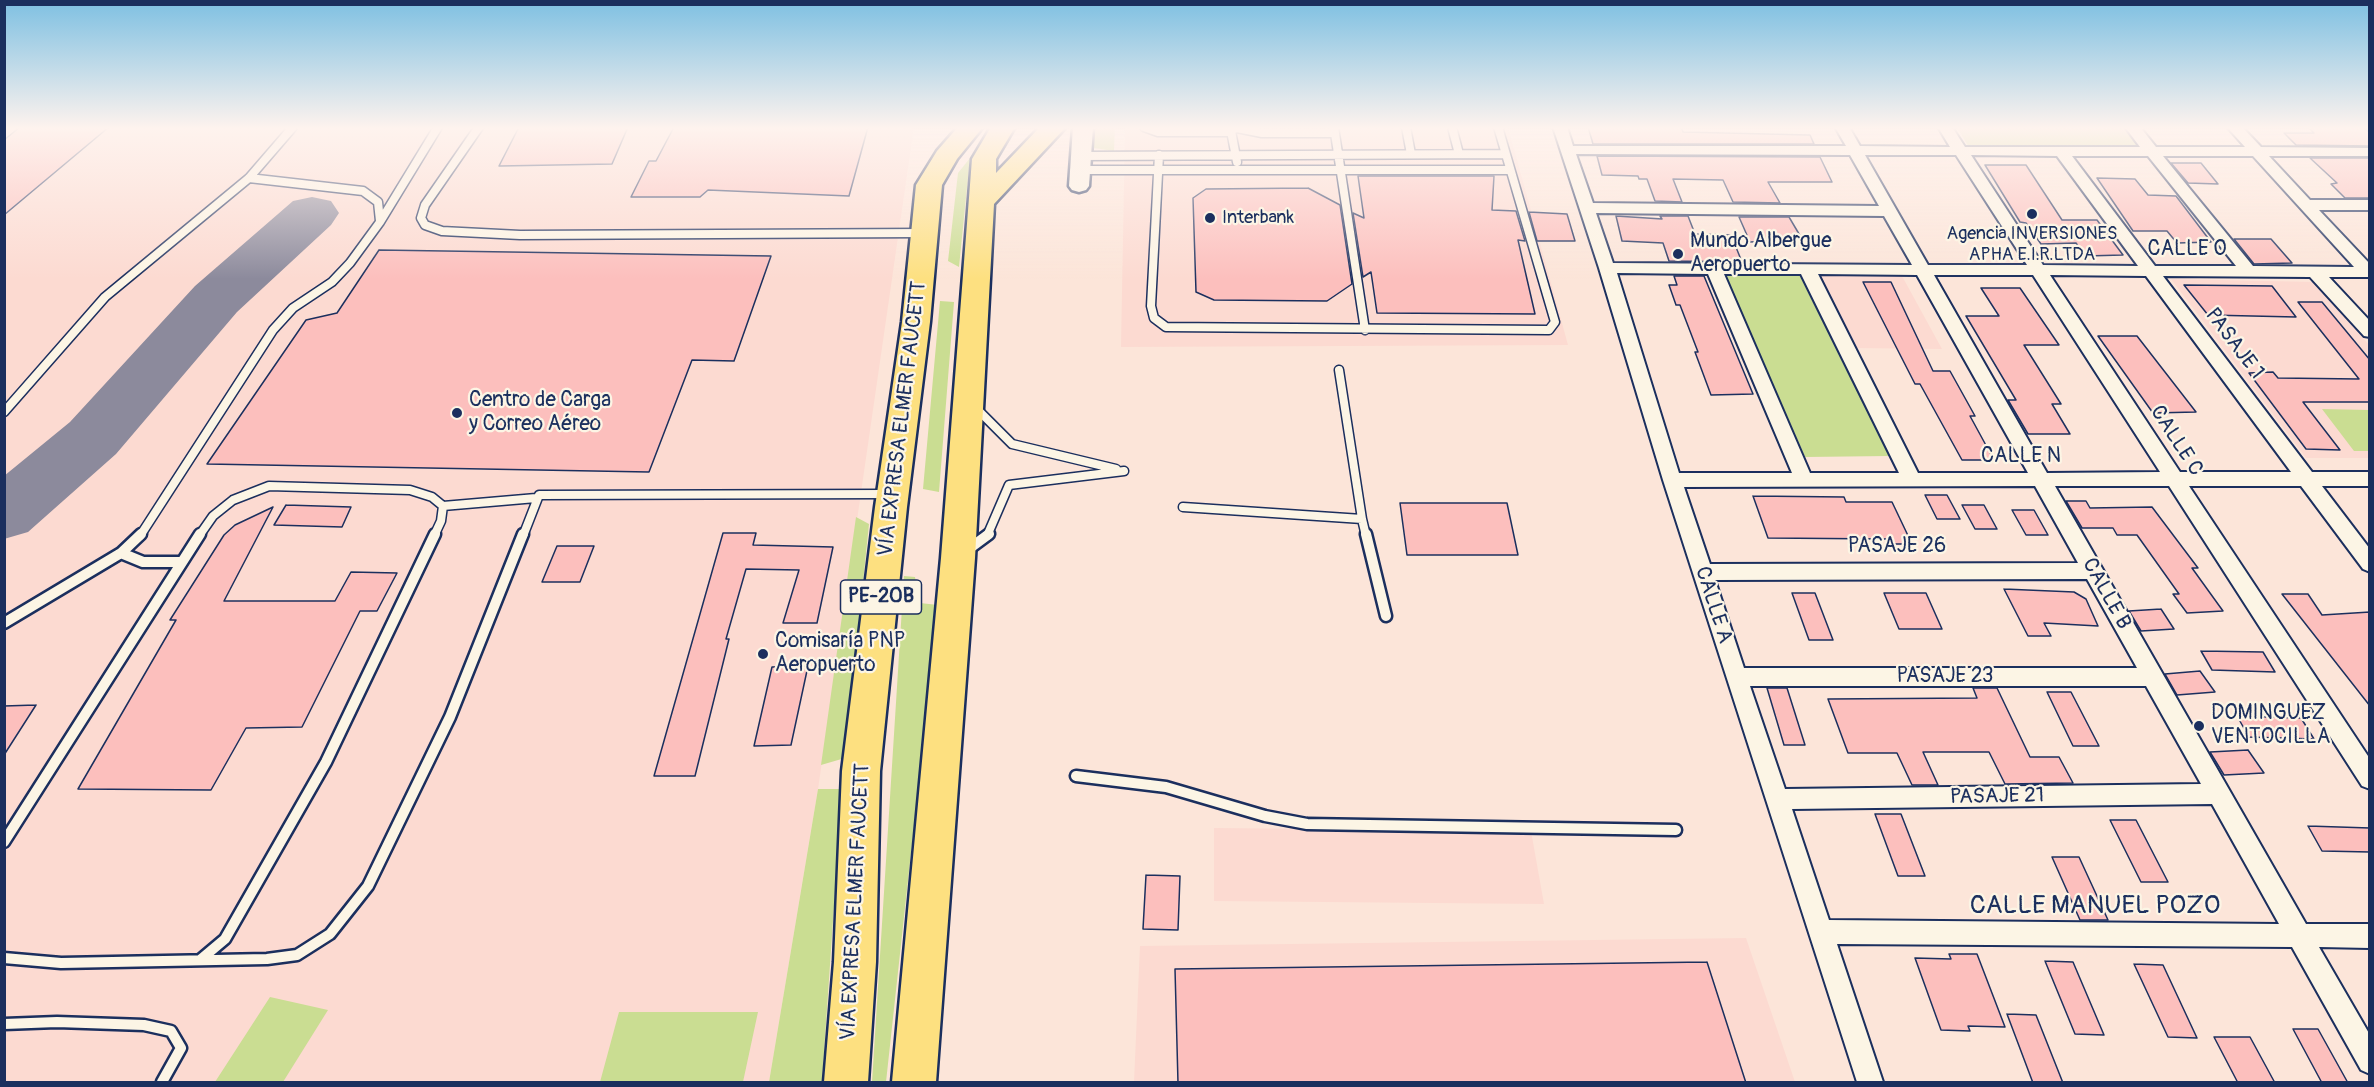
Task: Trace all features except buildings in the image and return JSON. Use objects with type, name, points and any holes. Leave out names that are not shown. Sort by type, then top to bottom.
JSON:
[{"type":"highway","name":"VÍA EXPRESA ELMER FAUCETT","points":[[846,1083],[855,962],[861,771],[893,494],[916,322],[929,185],[933,178]]},
{"type":"highway","points":[[914,1083],[958,558],[983,178]]},
{"type":"highway","points":[[981,203],[1005,178]]},
{"type":"street","name":"CALLE A","points":[[1577,178],[1672,480],[1870,1083]]},
{"type":"street","name":"CALLE B","points":[[1871,178],[2370,1061]]},
{"type":"street","name":"CALLE C","points":[[1978,178],[2370,779]]},
{"type":"street","name":"PASAJE 1","points":[[2081,178],[2370,564]]},
{"type":"street","points":[[2173,178],[2247,271]]},
{"type":"street","points":[[2281,178],[2369,272]]},
{"type":"street","points":[[2306,204],[2370,205]]},
{"type":"street","points":[[1588,208],[1890,211]]},
{"type":"street","name":"CALLE O","points":[[1607,268],[2369,272]]},
{"type":"street","points":[[1714,269],[1804,480]]},
{"type":"street","points":[[1807,269],[1912,480]]},
{"type":"street","points":[[2315,272],[2370,332]]},
{"type":"street","name":"CALLE N","points":[[1672,480],[2370,479]]},
{"type":"street","name":"PASAJE 26","points":[[1702,572],[2093,570]]},
{"type":"street","name":"PASAJE 23","points":[[1737,677],[2153,677]]},
{"type":"street","name":"PASAJE 21","points":[[1776,799],[2218,794]]},
{"type":"street","name":"CALLE MANUEL POZO","points":[[1820,932],[2370,936]]},
{"type":"lane","points":[[4,412],[105,297],[249,178],[363,190],[378,202],[380,222]]},
{"type":"lane","points":[[4,623],[121,553],[138,539],[273,330],[293,308],[332,282],[350,263],[380,222],[407,178]]},
{"type":"lane","points":[[444,178],[425,205],[421,218],[425,225],[442,231],[509,235],[925,233]]},
{"type":"lane","points":[[1158,178],[1151,306],[1154,318],[1166,327],[1549,330],[1555,322],[1511,178]]},
{"type":"lane","points":[[1339,178],[1365,330]]},
{"type":"lane","points":[[1340,370],[1362,519],[1386,616]]},
{"type":"lane","points":[[958,558],[990,534],[1009,485],[1125,471],[1012,444],[967,399]]},
{"type":"lane","points":[[4,842],[181,562],[213,516],[233,500],[269,486],[410,490],[432,497],[443,506],[536,498],[545,493],[893,494]]},
{"type":"lane","points":[[4,958],[16,961],[61,963],[267,959],[297,955],[330,934],[368,886],[450,717],[536,498]]},
{"type":"lane","points":[[200,960],[225,939],[326,762],[441,521],[443,506]]},
{"type":"lane","points":[[1183,507],[1362,519]]},
{"type":"lane","points":[[121,553],[143,562],[181,562]]},
{"type":"lane","points":[[1077,776],[1166,787],[1265,816],[1307,824],[1676,830]]},
{"type":"lane","points":[[4,1024],[57,1022],[144,1025],[171,1031],[181,1047],[162,1083]]},
{"type":"shaded area","points":[[5,178],[907,178],[818,789],[769,1082],[5,1082]]},
{"type":"shaded area","points":[[1124,178],[1522,178],[1568,345],[1121,347]]},
{"type":"shaded area","points":[[1820,275],[1902,276],[1942,349],[1855,348]]},
{"type":"shaded area","points":[[2171,279],[2314,282],[2369,345],[2369,458],[2306,458]]},
{"type":"shaded area","points":[[1214,828],[1531,831],[1544,904],[1214,901]]},
{"type":"shaded area","points":[[1746,938],[1795,1082],[1134,1082],[1140,946]]},
{"type":"green space","points":[[957,178],[968,178],[959,267],[948,261]]},
{"type":"green space","points":[[1726,276],[1800,276],[1889,456],[1805,457]]},
{"type":"green space","points":[[940,301],[954,302],[939,492],[923,489]]},
{"type":"green space","points":[[2322,409],[2369,410],[2369,451],[2354,451]]},
{"type":"green space","points":[[856,517],[869,524],[845,758],[821,765]]},
{"type":"green space","points":[[904,576],[915,577],[920,603],[938,605],[886,1082],[872,1082]]},
{"type":"green space","points":[[818,789],[842,789],[822,1082],[769,1082]]},
{"type":"green space","points":[[270,997],[328,1010],[283,1082],[215,1082]]},
{"type":"green space","points":[[619,1012],[758,1012],[743,1082],[600,1082]]},
{"type":"taxiway","points":[[4,514],[93,438],[216,299],[312,213]]},
{"type":"place","name":"Agencia INVERSIONES APHA E.I.R.LTDA","points":[[2032,214]]},
{"type":"place","name":"Interbank","points":[[1210,218]]},
{"type":"place","name":"Mundo Albergue Aeropuerto","points":[[1678,254]]},
{"type":"place","name":"Centro de Carga y Correo Aéreo","points":[[457,413]]},
{"type":"place","name":"Comisaría PNP Aeropuerto","points":[[763,654]]},
{"type":"place","name":"DOMINGUEZ VENTOCILLA","points":[[2199,726]]}]
